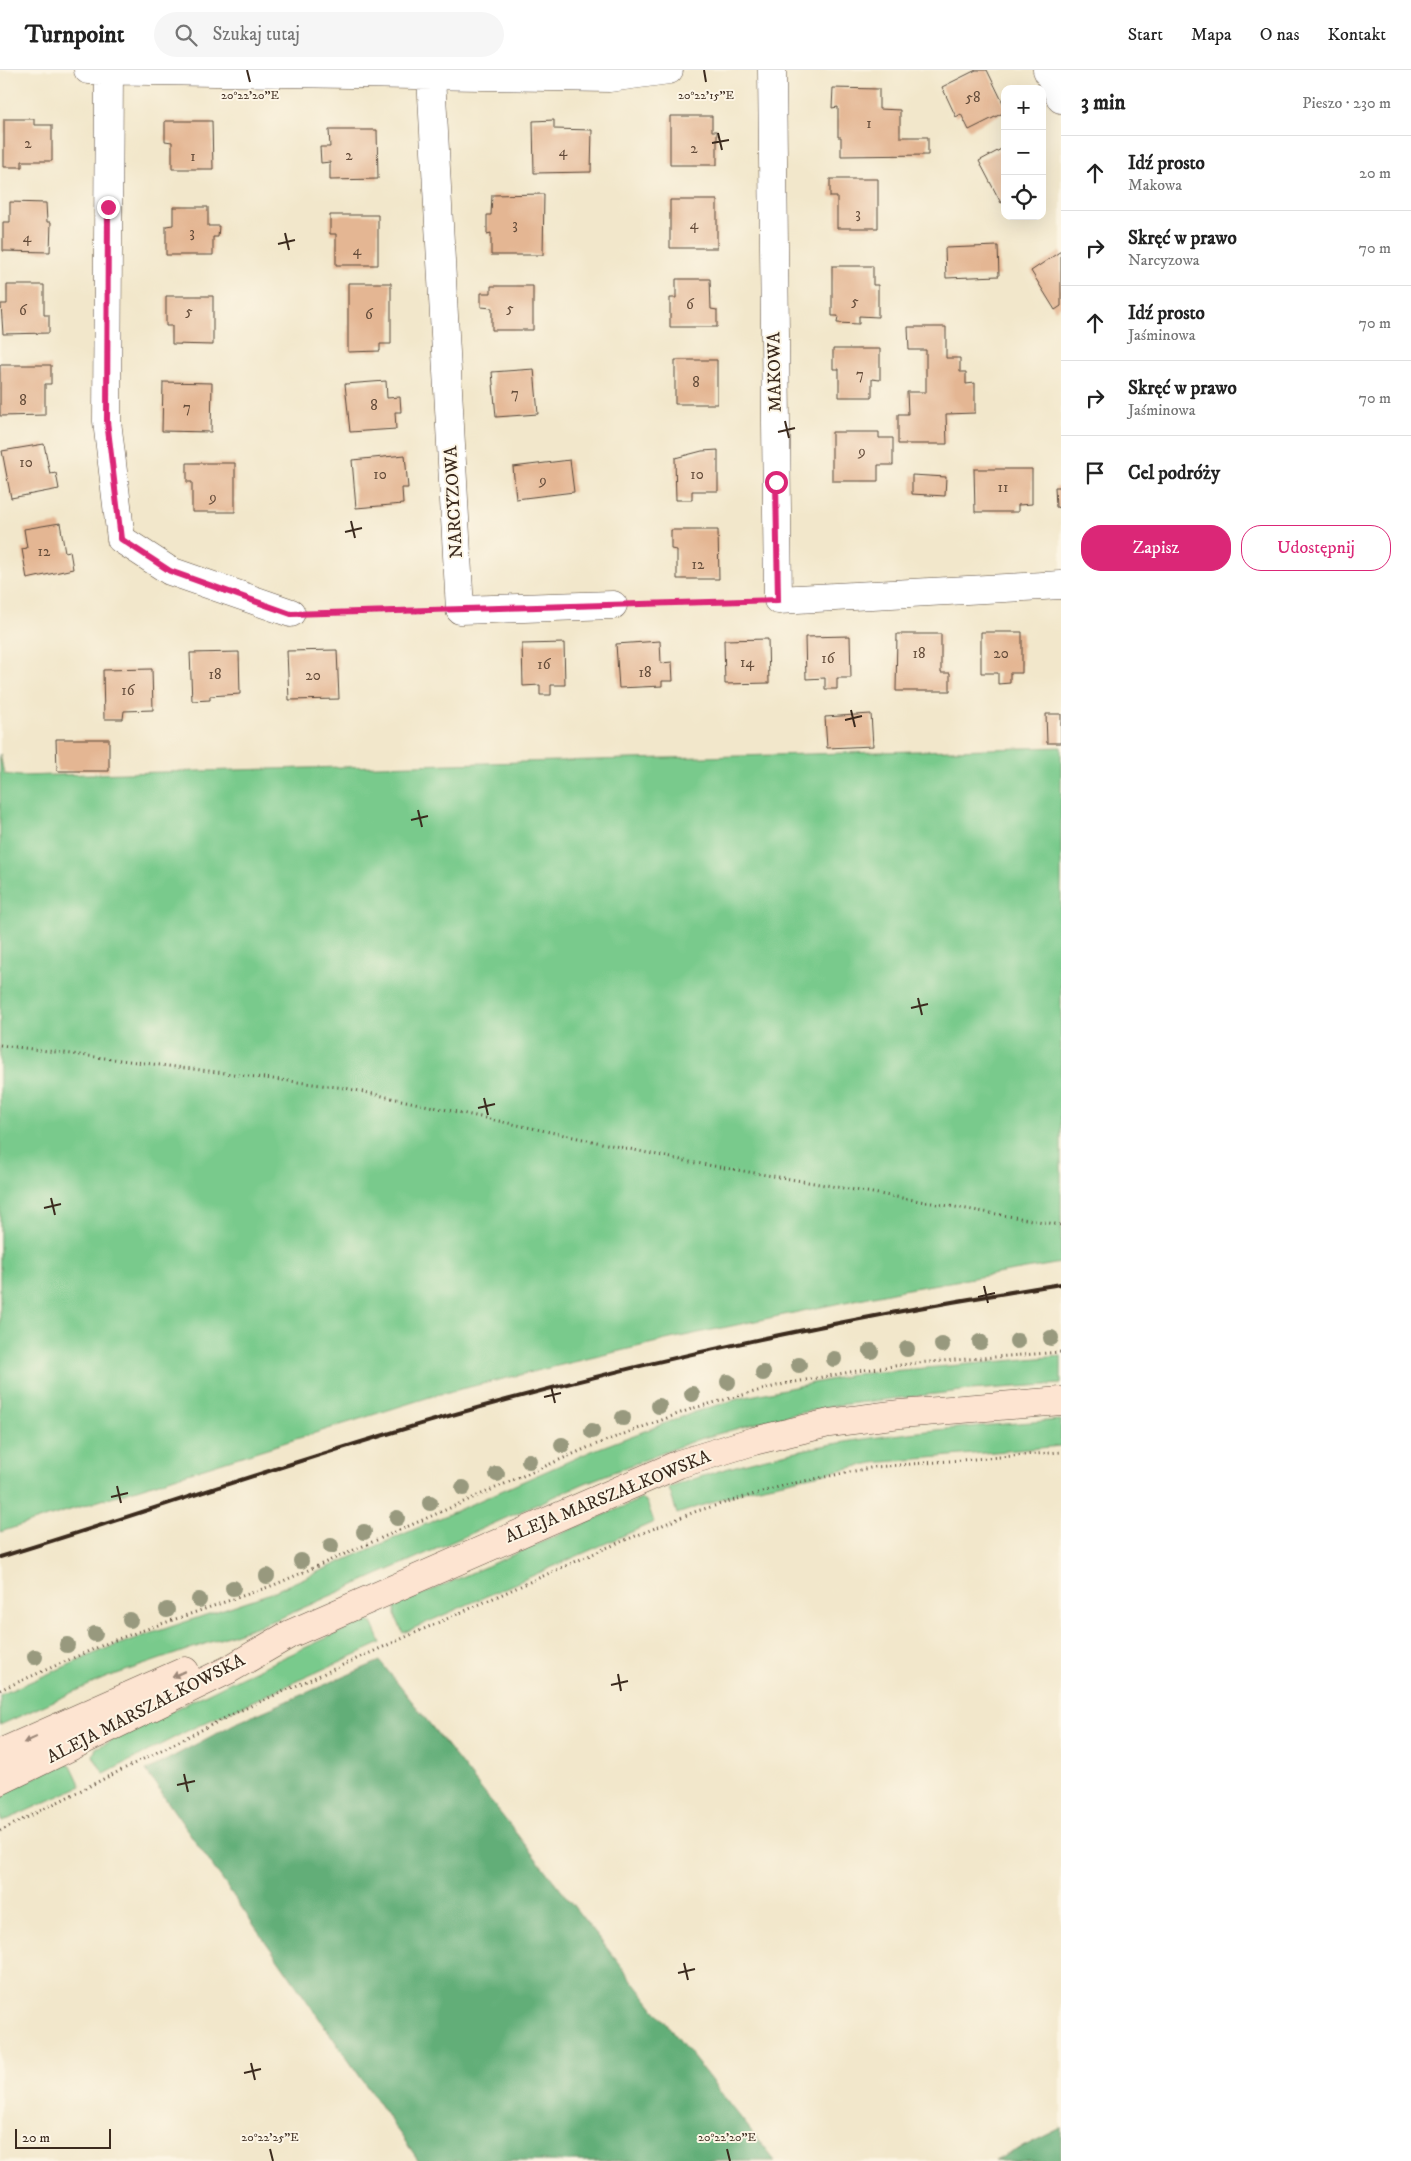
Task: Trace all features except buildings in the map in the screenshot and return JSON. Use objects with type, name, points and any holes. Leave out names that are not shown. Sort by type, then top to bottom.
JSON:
[{"type":"main road","name":"ALEJA MARSZAŁKOWSKA","points":[[0,1782],[228,1670],[290,1634],[679,1464],[828,1424],[900,1414],[1061,1401]]},
{"type":"main road","name":"ALEJA MARSZAŁKOWSKA","points":[[0,1753],[223,1654],[290,1634]]},
{"type":"street","points":[[88,70],[431,77],[609,74],[669,70]]},
{"type":"street","points":[[109,70],[107,421],[121,539],[170,571],[291,614]]},
{"type":"street","name":"MAKOWA","points":[[772,70],[778,600]]},
{"type":"street","points":[[1047,70],[1061,99]]},
{"type":"street","name":"NARCYZOWA","points":[[431,77],[460,610]]},
{"type":"street","points":[[778,600],[1061,585]]},
{"type":"street","points":[[460,610],[613,605]]},
{"type":"path","points":[[613,605],[778,600]]},
{"type":"path","points":[[291,614],[460,610]]},
{"type":"path","points":[[0,1045],[345,1088],[690,1162],[1061,1225]]},
{"type":"path","points":[[0,1690],[112,1641],[274,1585],[589,1447],[694,1408],[784,1384],[850,1372],[916,1363],[1061,1352]]},
{"type":"path","points":[[0,1831],[237,1712],[606,1548],[697,1511],[789,1484],[875,1467],[1061,1452]]},
{"type":"green space","points":[[1061,747],[1061,1263],[902,1290],[670,1339],[436,1395],[0,1532],[0,754],[4,774],[20,776]]},
{"type":"green space","points":[[1061,1356],[1061,1384],[970,1390],[839,1405],[771,1419],[696,1440],[585,1483],[278,1619],[105,1678],[0,1725],[0,1695],[105,1649],[268,1594],[594,1450],[695,1412],[741,1398],[857,1374]]},
{"type":"green space","points":[[1061,1420],[1061,1446],[873,1463],[750,1489],[677,1514],[669,1488],[765,1458],[862,1439],[961,1428]]},
{"type":"green space","points":[[641,1499],[647,1502],[654,1522],[403,1633],[395,1615],[395,1607],[400,1604]]},
{"type":"green space","points":[[366,1620],[373,1624],[381,1643],[191,1729],[104,1774],[93,1756],[96,1748],[241,1677]]},
{"type":"green space","points":[[380,1661],[775,2161],[419,2161],[146,1771],[234,1724]]},
{"type":"green space","points":[[64,1763],[71,1765],[81,1786],[2,1822],[0,1817],[0,1795]]},
{"type":"green space","points":[[1061,2128],[1061,2161],[994,2161]]},
{"type":"railway","points":[[0,1557],[338,1449],[527,1394],[679,1357],[831,1324],[1061,1284]]},
{"type":"route","points":[[108,207],[107,421],[121,539],[170,571],[291,614],[778,600],[776,482]]}]
